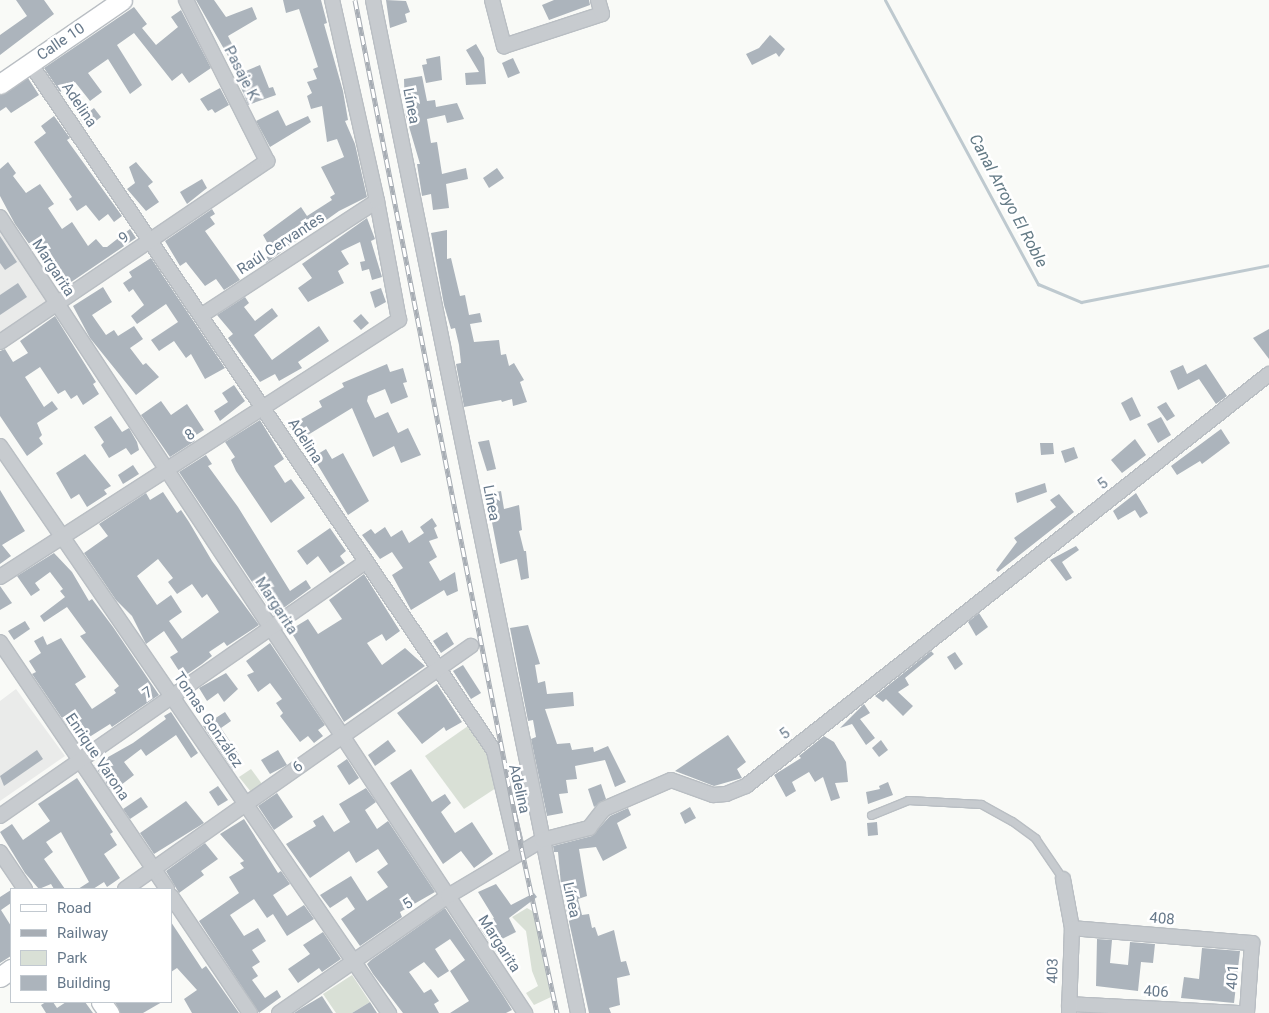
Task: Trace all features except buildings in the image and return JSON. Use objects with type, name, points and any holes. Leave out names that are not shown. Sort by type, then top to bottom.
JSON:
[{"type":"street","name":"Calle 10","points":[[0,84],[122,0]]},
{"type":"street","name":"Pasaje K","points":[[186,0],[267,161]]},
{"type":"street","points":[[332,0],[377,201]]},
{"type":"street","name":"Línea","points":[[373,0],[578,1013]]},
{"type":"street","points":[[492,0],[504,46],[602,14],[598,0]]},
{"type":"street","name":"Adelina","points":[[30,63],[202,315],[365,562],[494,751],[518,853]]},
{"type":"street","name":"9","points":[[0,342],[267,161]]},
{"type":"street","name":"Raúl Cervantes","points":[[202,315],[377,201]]},
{"type":"street","name":"8","points":[[0,577],[63,538],[262,406],[398,320],[377,201]]},
{"type":"street","name":"Margarita","points":[[0,217],[525,1013]]},
{"type":"street","name":"5","points":[[279,1013],[448,896],[542,840],[585,830],[604,809],[671,780],[713,794],[726,794],[746,786],[1269,374]]},
{"type":"street","name":"Tomas González","points":[[0,446],[389,1013]]},
{"type":"street","name":"7","points":[[0,816],[365,562]]},
{"type":"street","name":"Enrique Varona","points":[[0,642],[166,888]]},
{"type":"street","name":"6","points":[[126,888],[437,668],[471,646]]},
{"type":"street","points":[[0,852],[24,888]]},
{"type":"street","name":"403","points":[[1063,879],[1071,928],[1069,1008]]},
{"type":"street","points":[[172,897],[250,1013]]},
{"type":"street","name":"408","points":[[1071,928],[1252,943]]},
{"type":"street","name":"401","points":[[1247,1013],[1252,943]]},
{"type":"street","name":"406","points":[[1069,1008],[1241,1013]]},
{"type":"lane","points":[[871,815],[908,800],[981,804],[1012,821],[1035,838],[1063,879]]},
{"type":"shaded area","points":[[0,226],[49,301],[0,333]]},
{"type":"shaded area","points":[[16,689],[65,756],[0,801],[0,701]]},
{"type":"green space","points":[[468,726],[489,756],[496,788],[464,809],[425,756]]},
{"type":"green space","points":[[251,769],[262,784],[251,792],[239,777]]},
{"type":"green space","points":[[527,908],[534,912],[551,997],[534,1005],[526,993],[538,986],[532,971],[526,931],[512,917]]},
{"type":"green space","points":[[352,975],[370,1002],[352,1013],[336,1013],[323,994]]},
{"type":"waterway","name":"Canal Arroyo El Roble","points":[[885,0],[1038,284],[1081,302],[1269,265]]},
{"type":"railway","points":[[355,0],[522,851],[557,1013]]}]
